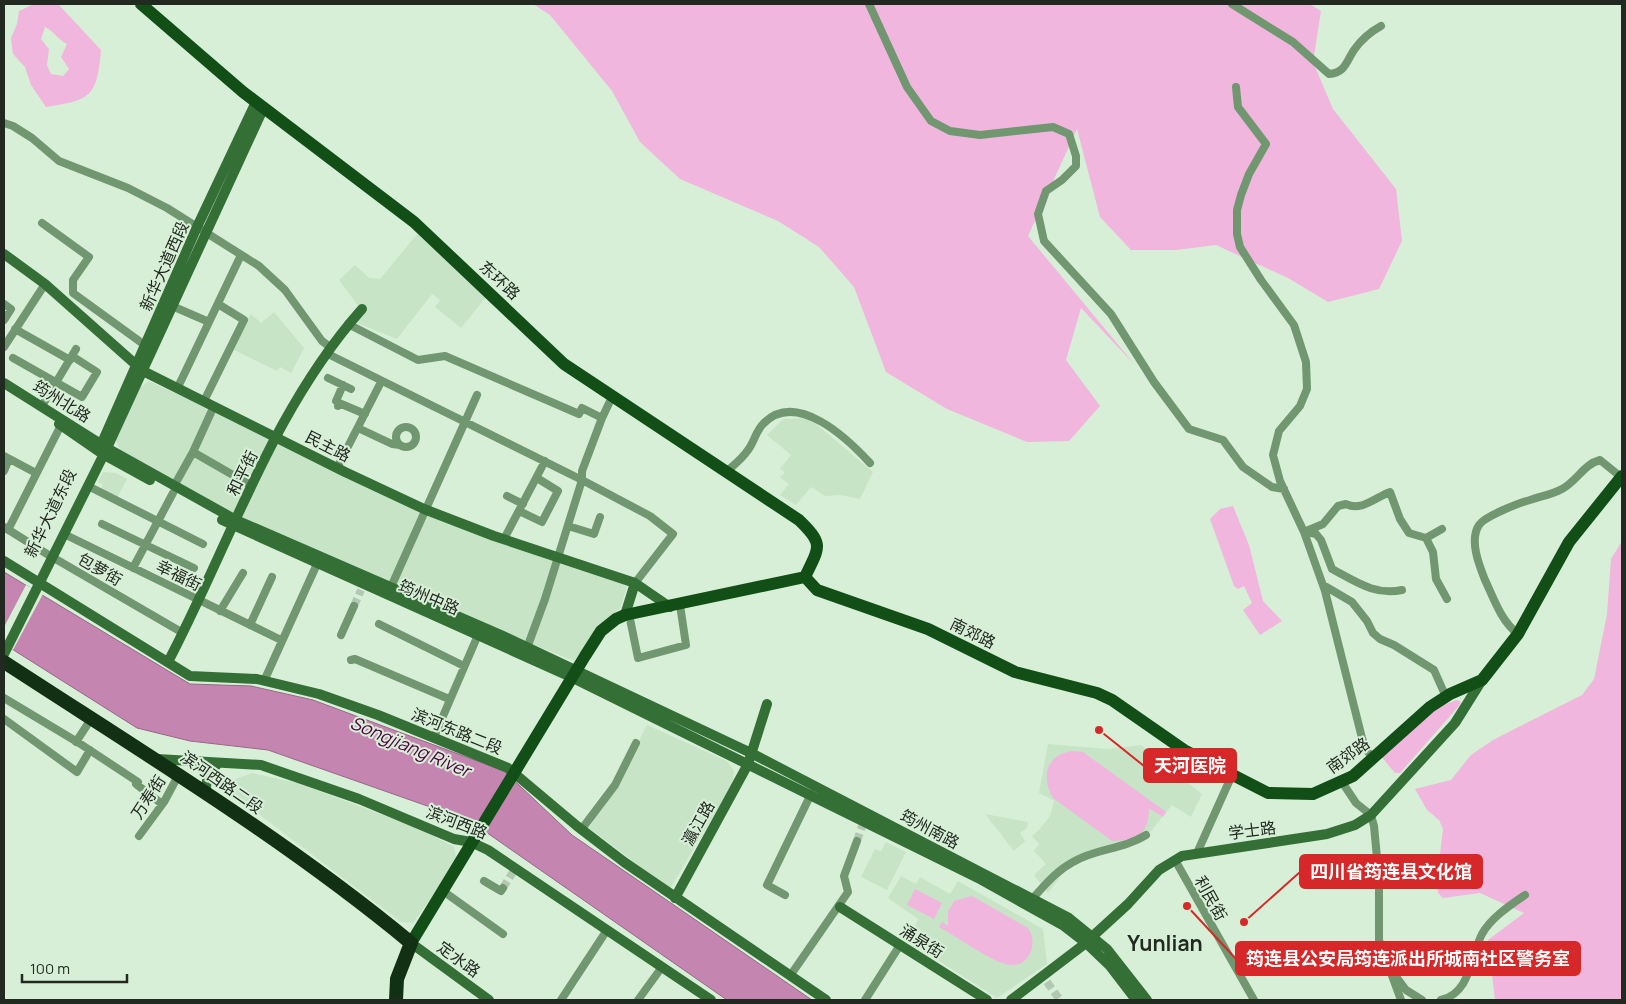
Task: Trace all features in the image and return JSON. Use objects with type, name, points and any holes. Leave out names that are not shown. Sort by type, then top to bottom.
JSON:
[{"type":"highway","name":"滨河西路二段","points":[[4,662],[179,774],[313,867],[411,943]]},
{"type":"highway","points":[[396,1000],[397,979],[411,943]]},
{"type":"main road","name":"东环路","points":[[141,4],[260,105],[414,222],[564,364],[799,520],[814,534],[816,552],[805,577]]},
{"type":"main road","name":"新华大道西段","points":[[140,368],[146,346],[260,105]]},
{"type":"main road","name":"新华大道西段","points":[[102,449],[172,306],[201,229]]},
{"type":"main road","name":"民主路","points":[[4,254],[45,284],[140,368],[276,438],[424,509],[558,558],[635,583],[675,606]]},
{"type":"main road","name":"和平街","points":[[168,662],[276,438],[328,350],[362,309]]},
{"type":"main road","name":"筠州北路","points":[[4,383],[42,406],[102,449]]},
{"type":"main road","name":"筠州北路","points":[[4,391],[102,449]]},
{"type":"main road","name":"新华大道东段","points":[[50,556],[64,534],[88,486],[102,449]]},
{"type":"main road","name":"新华大道东段","points":[[5,647],[102,449]]},
{"type":"main road","name":"筠州中路","points":[[102,449],[234,523],[362,587],[575,675],[749,759]]},
{"type":"main road","name":"南郊路","points":[[805,577],[817,590],[928,629],[1014,672],[1097,693],[1112,700],[1184,750],[1268,793],[1313,794],[1342,782],[1374,758],[1413,720],[1446,697],[1482,680],[1518,634],[1569,542],[1622,477]]},
{"type":"main road","name":"筠州中路","points":[[234,523],[391,588],[527,648],[575,675]]},
{"type":"main road","name":"滨河东路二段","points":[[4,561],[35,586],[190,676],[264,681],[319,694],[490,759],[515,772],[582,830],[675,898],[826,1000]]},
{"type":"main road","points":[[411,943],[601,631],[616,619],[626,615],[805,577]]},
{"type":"main road","points":[[626,615],[635,583]]},
{"type":"main road","name":"学士路","points":[[1010,1000],[1045,979],[1128,904],[1159,870],[1182,856],[1327,834],[1355,825],[1370,815],[1455,723],[1482,680]]},
{"type":"main road","name":"瀛江路","points":[[675,898],[749,759],[767,704]]},
{"type":"main road","name":"滨河西路","points":[[157,759],[261,765],[359,799],[454,839],[471,842],[488,850],[514,870],[711,1000]]},
{"type":"main road","name":"筠州南路","points":[[749,759],[863,823],[978,878],[1089,939]]},
{"type":"main road","name":"筠州南路","points":[[749,759],[1069,918],[1089,939]]},
{"type":"main road","points":[[205,792],[208,776],[218,763]]},
{"type":"main road","name":"涌泉街","points":[[840,907],[987,1000]]},
{"type":"main road","points":[[1089,939],[1136,1000]]},
{"type":"main road","points":[[1089,939],[1107,949],[1147,1000]]},
{"type":"main road","name":"定水路","points":[[411,943],[489,1000]]},
{"type":"street","points":[[869,4],[907,87],[931,121],[950,131],[980,135],[1053,127],[1069,134],[1076,156],[1076,166],[1062,180],[1046,191],[1038,214],[1044,241],[1111,314],[1154,382],[1189,429],[1222,440],[1243,467],[1272,487],[1284,489]]},
{"type":"street","points":[[1232,4],[1293,42],[1329,74],[1337,73],[1346,66],[1362,40],[1370,32],[1381,26]]},
{"type":"street","points":[[1236,88],[1238,107],[1266,144],[1249,174],[1237,210],[1236,224],[1240,247],[1261,280],[1294,325],[1306,362],[1307,388],[1300,406],[1279,431],[1274,443],[1275,468],[1304,532],[1323,585],[1362,738],[1366,750],[1374,758]]},
{"type":"street","points":[[4,123],[13,126],[32,138],[58,162],[128,188],[167,208],[259,266],[285,290],[328,350],[381,382],[546,461],[650,516],[673,534],[635,583]]},
{"type":"street","points":[[42,223],[89,257],[73,280],[73,292],[146,346]]},
{"type":"street","points":[[178,387],[241,255]]},
{"type":"street","points":[[4,347],[10,331],[45,284]]},
{"type":"street","points":[[4,304],[11,309],[4,320]]},
{"type":"street","points":[[204,401],[244,320],[218,304]]},
{"type":"street","points":[[172,306],[209,322]]},
{"type":"street","points":[[348,324],[418,360],[445,356],[579,414],[582,408],[602,418]]},
{"type":"street","points":[[10,331],[71,358],[97,372],[82,397],[13,358]]},
{"type":"street","points":[[42,406],[76,349]]},
{"type":"street","points":[[328,378],[347,387],[336,401],[339,404],[365,414]]},
{"type":"street","points":[[337,468],[381,382]]},
{"type":"street","points":[[391,588],[424,509],[476,395]]},
{"type":"street","points":[[527,648],[568,526],[582,480],[582,471],[612,397]]},
{"type":"street","points":[[133,568],[193,452],[214,406]]},
{"type":"street","points":[[726,472],[748,450],[765,422],[779,414],[787,413],[809,414],[822,421],[870,463]]},
{"type":"street","points":[[6,528],[61,425]]},
{"type":"street","points":[[358,428],[392,444],[400,445]]},
{"type":"street","points":[[193,452],[252,486]]},
{"type":"street","points":[[4,471],[7,458],[36,473]]},
{"type":"street","points":[[1518,634],[1507,626],[1482,574],[1474,544],[1479,525],[1488,518],[1516,505],[1561,490],[1574,482],[1590,462],[1600,460],[1622,477]]},
{"type":"street","points":[[504,539],[546,461]]},
{"type":"street","points":[[507,496],[542,522],[558,491],[537,478]]},
{"type":"street","points":[[88,486],[156,522],[203,544]]},
{"type":"street","points":[[1304,532],[1322,524],[1338,506],[1346,504],[1352,507],[1361,507],[1390,492],[1400,519],[1409,534],[1426,538],[1442,529]]},
{"type":"street","points":[[568,526],[594,534],[600,517]]},
{"type":"street","points":[[102,524],[194,568]]},
{"type":"street","name":"包萝街","points":[[6,528],[50,556],[183,633]]},
{"type":"street","points":[[1304,532],[1316,534],[1321,540],[1332,568],[1366,587],[1390,592],[1402,590]]},
{"type":"street","name":"幸福街","points":[[64,534],[281,640]]},
{"type":"street","points":[[1426,538],[1434,552],[1436,579],[1448,599]]},
{"type":"street","points":[[264,681],[317,564]]},
{"type":"street","points":[[220,610],[244,572]]},
{"type":"street","points":[[250,625],[272,577]]},
{"type":"street","points":[[1323,585],[1352,602],[1364,616],[1373,633],[1380,639],[1394,645],[1434,670],[1446,697]]},
{"type":"street","points":[[341,635],[354,606]]},
{"type":"street","points":[[626,615],[630,619],[638,658],[686,645],[675,606]]},
{"type":"street","points":[[379,624],[464,666]]},
{"type":"street","points":[[434,737],[478,635]]},
{"type":"street","points":[[351,660],[355,659],[449,699]]},
{"type":"street","points":[[4,698],[90,750],[138,782],[136,784],[162,804]]},
{"type":"street","points":[[4,719],[77,772],[90,750]]},
{"type":"street","points":[[76,742],[91,719]]},
{"type":"street","points":[[582,830],[615,785],[636,743]]},
{"type":"street","name":"万寿街","points":[[139,836],[162,804],[179,774]]},
{"type":"street","points":[[1197,853],[1232,775]]},
{"type":"street","points":[[1342,782],[1356,803],[1370,815],[1375,828],[1379,879],[1377,914],[1379,940],[1401,1000]]},
{"type":"street","points":[[784,896],[767,886],[811,794]]},
{"type":"street","points":[[1032,899],[1055,874],[1074,861],[1131,844],[1146,835]]},
{"type":"street","points":[[790,976],[833,911],[840,907],[848,892],[844,876],[857,841]]},
{"type":"street","name":"利民街","points":[[1175,860],[1254,1000]]},
{"type":"street","points":[[484,881],[501,892],[503,888]]},
{"type":"street","points":[[443,891],[503,934]]},
{"type":"street","points":[[1441,1000],[1458,992],[1472,965],[1482,934],[1497,916],[1524,895]]},
{"type":"street","points":[[561,1000],[606,930]]},
{"type":"street","points":[[865,1000],[900,945]]},
{"type":"street","points":[[1388,966],[1406,990],[1422,1000]]},
{"type":"street","points":[[638,1000],[662,967]]},
{"type":"shaded area","points":[[34,4],[58,4],[101,50],[97,78],[89,94],[73,102],[46,107],[31,85],[25,67],[13,54],[11,38],[17,24],[19,11]],"holes":[[[45,27],[67,44],[61,57],[69,69],[63,76],[51,74],[47,65],[49,49],[41,39]]]},
{"type":"shaded area","points":[[533,4],[1310,4],[1321,11],[1313,62],[1333,109],[1396,189],[1402,241],[1379,289],[1328,302],[1288,278],[1216,245],[1176,250],[1131,250],[1100,217],[1077,129],[1028,236],[1135,365],[1081,308],[1066,360],[1100,406],[1069,441],[1027,442],[947,409],[886,372],[854,287],[819,247],[778,221],[680,179],[640,142],[612,91],[550,15]]},
{"type":"shaded area","points":[[418,233],[487,296],[461,328],[435,307],[440,300],[432,294],[397,339],[347,319],[359,307],[339,280],[355,265],[369,278],[380,279]]},
{"type":"shaded area","points":[[274,312],[304,348],[291,373],[280,367],[277,371],[234,350],[244,325],[251,314],[261,323]]},
{"type":"shaded area","points":[[149,381],[497,542],[621,584],[627,587],[620,609],[601,623],[574,661],[448,610],[245,521],[122,454],[115,439],[138,389]]},
{"type":"shaded area","points":[[809,418],[873,472],[860,499],[840,495],[825,496],[811,487],[796,505],[780,495],[789,484],[780,477],[785,472],[780,469],[791,455],[767,435],[783,419]]},
{"type":"shaded area","points":[[103,472],[116,473],[127,479],[117,498],[101,489],[103,485],[98,482]]},
{"type":"shaded area","points":[[1233,506],[1249,545],[1263,601],[1282,621],[1260,635],[1243,610],[1252,603],[1244,586],[1238,589],[1234,586],[1210,519],[1220,509]]},
{"type":"shaded area","points":[[1622,541],[1622,1000],[1495,1000],[1488,940],[1524,913],[1480,893],[1443,898],[1438,893],[1437,879],[1443,829],[1439,820],[1427,810],[1415,789],[1451,780],[1471,755],[1493,740],[1582,695],[1594,679],[1607,614],[1611,559]]},
{"type":"shaded area","points":[[1457,700],[1461,702],[1458,707],[1400,773],[1395,773],[1380,755],[1436,707]]},
{"type":"shaded area","points":[[647,725],[727,761],[734,771],[733,780],[719,806],[670,889],[589,828],[621,776]]},
{"type":"shaded area","points":[[1048,744],[1108,749],[1141,745],[1202,794],[1191,817],[1172,805],[1143,841],[1086,859],[1065,870],[1048,893],[1034,875],[1046,864],[1034,851],[1039,844],[1032,836],[1050,816],[1054,801],[1039,793]]},
{"type":"shaded area","points":[[1074,751],[1083,752],[1166,812],[1163,817],[1149,808],[1147,824],[1140,834],[1128,839],[1112,841],[1053,798],[1047,782],[1048,767],[1058,756]]},
{"type":"shaded area","points":[[252,773],[297,783],[418,828],[454,847],[456,857],[436,891],[413,923],[401,922],[231,793],[230,786],[235,779]]},
{"type":"shaded area","points":[[985,814],[1028,822],[1027,828],[1020,833],[1025,841],[1014,851]]},
{"type":"shaded area","points":[[886,842],[906,852],[887,890],[861,877],[875,849],[881,851]]},
{"type":"shaded area","points":[[901,876],[916,884],[920,877],[950,894],[958,881],[1043,929],[1047,964],[997,998],[908,941],[918,919],[888,898]]},
{"type":"shaded area","points":[[915,889],[942,903],[934,919],[907,905]]},
{"type":"shaded area","points":[[972,896],[1028,928],[1031,933],[1032,946],[1031,952],[1024,961],[1011,965],[995,960],[939,927],[942,922],[948,926],[948,912],[954,901]]},
{"type":"water","name":"Songjiang River","points":[[4,572],[190,684],[251,686],[313,700],[504,771],[572,835],[812,1000],[727,1000],[470,821],[268,750],[190,741],[137,728],[4,644]]},
{"type":"pier","points":[[26,585],[43,594],[13,650],[4,644],[4,627]]},
{"type":"tunnel","points":[[354,606],[361,590]]},
{"type":"tunnel","points":[[857,841],[862,826]]},
{"type":"tunnel","points":[[503,888],[513,872]]},
{"type":"tunnel","points":[[1047,982],[1060,1000]]},
{"type":"place","name":"天河医院","points":[[1099,730]]},
{"type":"place","name":"筠连县公安局筠连派出所城南社区警务室","points":[[1187,906]]},
{"type":"place","name":"四川省筠连县文化馆","points":[[1244,922]]},
{"type":"district","name":"Yunlian","points":[[1165,944]]}]
